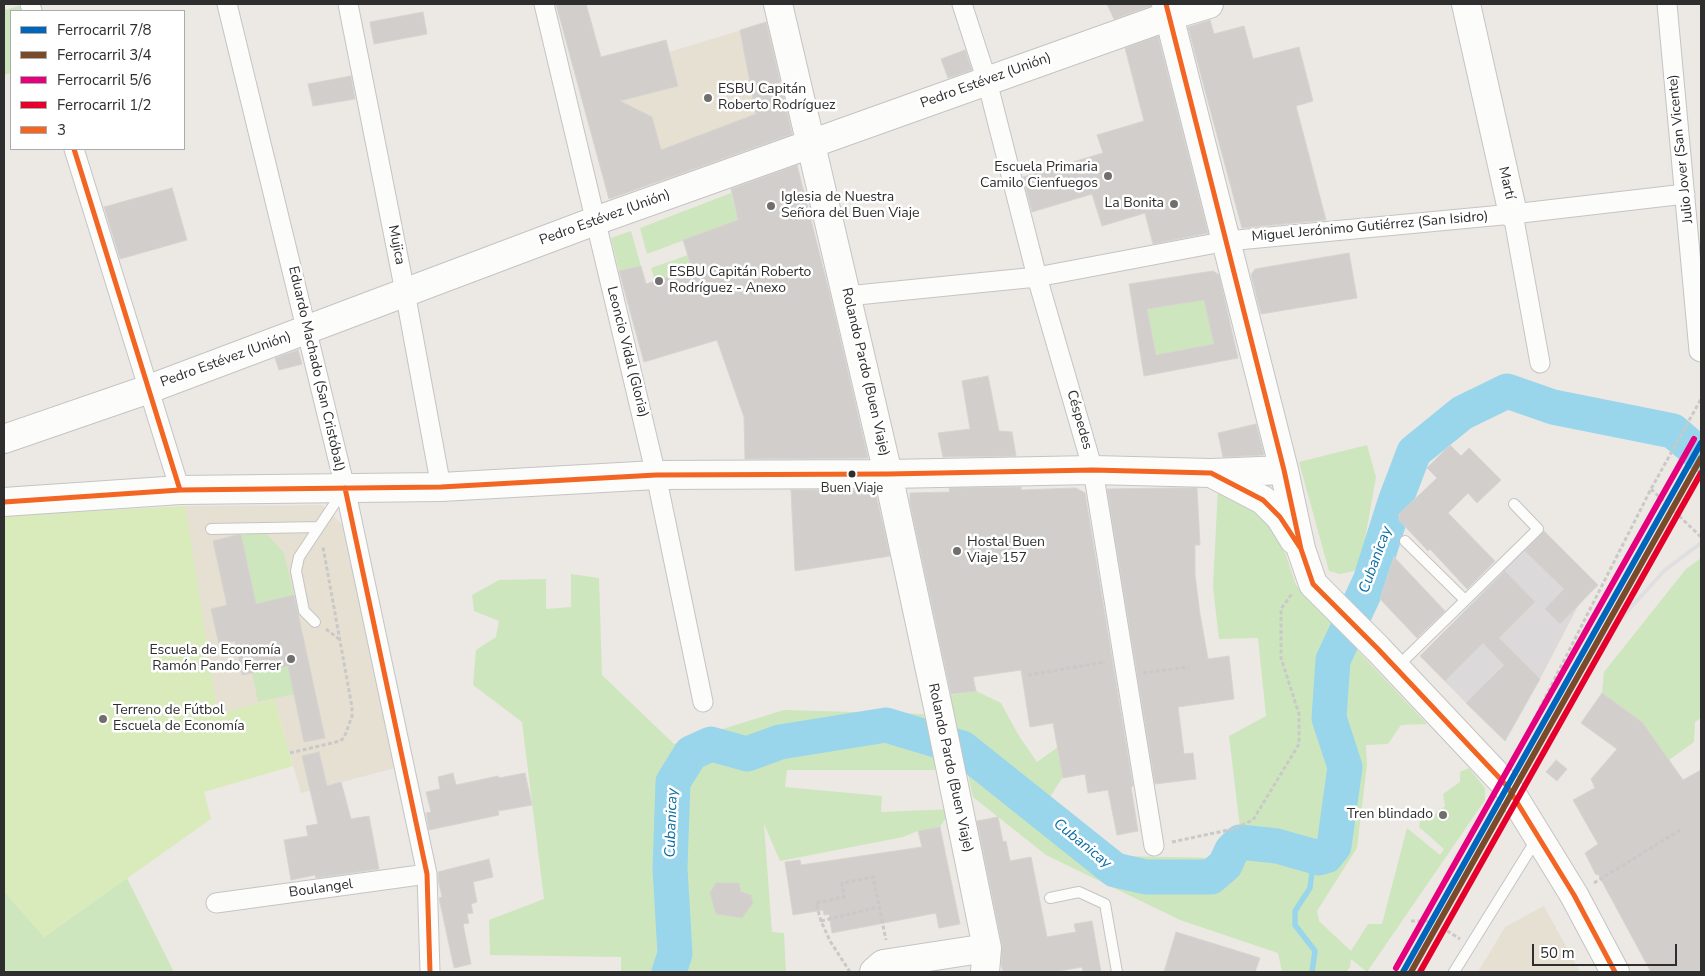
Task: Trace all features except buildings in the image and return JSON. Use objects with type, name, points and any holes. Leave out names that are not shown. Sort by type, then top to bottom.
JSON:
[{"type":"street","name":"Eduardo Machado (San Cristóbal)","points":[[227,4],[345,488],[427,874],[430,972]]},
{"type":"street","name":"Mujica","points":[[348,4],[405,292],[441,487]]},
{"type":"street","name":"Leoncio Vidal (Gloria)","points":[[544,4],[656,476],[703,702]]},
{"type":"street","name":"Rolando Pardo (Buen Viaje)","points":[[778,4],[888,474],[952,774],[988,964],[883,968]]},
{"type":"street","name":"Céspedes","points":[[962,4],[987,81],[1037,276],[1093,470],[1154,846]]},
{"type":"street","name":"Pedro Estévez (Unión)","points":[[4,439],[148,389],[308,330],[595,221],[987,81],[1167,10],[1209,4]]},
{"type":"street","name":"Martí","points":[[1466,4],[1513,214],[1540,363]]},
{"type":"street","name":"Julio Jover (San Vicente)","points":[[1666,4],[1686,194],[1699,351],[1701,352]]},
{"type":"street","points":[[1167,10],[1284,470],[1300,550],[1312,584],[1387,658],[1502,782],[1574,895],[1614,972]]},
{"type":"street","points":[[74,150],[180,490]]},
{"type":"street","name":"Miguel Jerónimo Gutiérrez (San Isidro)","points":[[847,296],[1037,276],[1227,241],[1513,214],[1686,194]]},
{"type":"street","points":[[4,502],[180,490],[441,487],[656,476],[1093,470],[1211,473],[1284,470]]},
{"type":"street","points":[[1211,473],[1264,500],[1280,517],[1300,550]]},
{"type":"street","name":"Boulangel","points":[[216,903],[427,874]]},
{"type":"lane","points":[[315,622],[304,611],[296,571],[299,557],[345,488]]},
{"type":"lane","points":[[1387,658],[1465,600],[1538,529],[1514,504]]},
{"type":"lane","points":[[211,529],[319,526]]},
{"type":"lane","points":[[1405,541],[1465,600]]},
{"type":"lane","points":[[1454,972],[1538,837]]},
{"type":"lane","points":[[1050,898],[1079,892],[1105,904],[1117,972]]},
{"type":"path","points":[[1502,782],[1666,460],[1701,398]]},
{"type":"path","points":[[1651,489],[1701,536]]},
{"type":"path","points":[[290,753],[340,741],[344,738],[352,716],[352,707],[319,526]]},
{"type":"path","points":[[1154,846],[1233,828],[1253,820],[1299,744],[1299,714],[1281,658],[1281,609],[1298,586]]},
{"type":"path","points":[[1028,675],[1124,667],[1189,666]]},
{"type":"path","points":[[1574,895],[1680,830]]},
{"type":"path","points":[[850,972],[830,941],[821,921],[816,903],[844,897],[842,883],[872,877],[879,907],[883,968]]},
{"type":"path","points":[[821,921],[879,907]]},
{"type":"path","points":[[1411,921],[1432,921],[1471,946]]},
{"type":"shaded area","name":"ESBU Capitán Roberto Rodríguez","points":[[768,22],[794,139],[667,187],[651,131],[631,119],[590,130],[585,111],[678,86],[669,52]]},
{"type":"shaded area","name":"Escuela de Economía Ramón Pando Ferrer","points":[[322,505],[346,528],[395,768],[301,793],[274,699],[218,714],[185,506]]},
{"type":"shaded area","points":[[1543,530],[1598,585],[1579,604],[1540,679],[1514,654],[1466,703],[1420,656]]},
{"type":"shaded area","points":[[1544,906],[1580,972],[1478,972],[1505,927]]},
{"type":"green space","points":[[20,6],[21,10],[10,10],[10,73],[4,75],[4,10]]},
{"type":"green space","points":[[731,193],[738,220],[647,254],[640,228]]},
{"type":"green space","points":[[631,231],[641,266],[619,271],[611,238]]},
{"type":"green space","points":[[688,255],[692,269],[655,281],[651,268]]},
{"type":"green space","points":[[1204,300],[1214,344],[1156,355],[1147,309]]},
{"type":"green space","points":[[1367,445],[1376,477],[1361,562],[1354,571],[1340,574],[1329,571],[1299,462]]},
{"type":"green space","points":[[1218,487],[1246,502],[1266,519],[1286,555],[1296,585],[1427,724],[1401,725],[1388,744],[1366,745],[1367,764],[1357,848],[1317,911],[1319,921],[1351,951],[1368,924],[1382,924],[1407,828],[1440,855],[1444,849],[1419,827],[1421,815],[1430,818],[1445,806],[1443,794],[1460,782],[1460,772],[1469,768],[1485,788],[1485,800],[1367,972],[1351,959],[1350,967],[1346,972],[1282,972],[1278,953],[1180,920],[1046,855],[973,797],[950,695],[976,691],[1001,703],[1019,736],[1037,762],[1058,747],[1063,777],[1046,803],[1121,856],[1221,858],[1241,836],[1229,736],[1266,716],[1258,638],[1219,639],[1213,587]]},
{"type":"green space","name":"Terreno de Fútbol Escuela de Economía","points":[[185,506],[218,714],[274,699],[293,766],[204,792],[211,819],[44,937],[4,891],[4,516]]},
{"type":"green space","points":[[266,533],[284,553],[294,595],[256,604],[241,535]]},
{"type":"green space","points":[[1701,558],[1701,718],[1695,722],[1694,742],[1669,760],[1641,721],[1602,693],[1604,672],[1686,569]]},
{"type":"green space","points":[[571,574],[599,578],[602,675],[674,744],[784,710],[923,714],[936,740],[943,770],[787,770],[785,787],[882,796],[881,812],[952,809],[940,827],[918,831],[903,837],[780,861],[764,824],[772,932],[784,933],[786,972],[621,972],[621,957],[490,955],[489,920],[544,899],[522,722],[473,685],[476,650],[496,637],[499,621],[474,611],[472,595],[499,580],[546,579],[546,609],[571,607]]},
{"type":"green space","points":[[288,666],[294,694],[258,702],[252,673]]},
{"type":"green space","points":[[127,878],[174,972],[4,972],[4,891],[44,937]]},
{"type":"waterway","name":"Cubanicay","points":[[669,972],[675,954],[670,868],[673,782],[691,753],[711,744],[747,754],[780,742],[886,725],[962,748],[1115,870],[1146,877],[1211,877],[1225,865],[1232,850],[1240,842],[1277,846],[1319,858],[1326,856],[1334,846],[1345,767],[1329,718],[1333,660],[1370,581],[1395,502],[1414,452],[1462,413],[1507,391],[1553,407],[1673,431],[1701,455]]},
{"type":"waterway","points":[[1312,872],[1310,888],[1295,911],[1295,925],[1315,951],[1312,972]]},
{"type":"railway","points":[[1537,732],[1612,628],[1665,570],[1701,543]]},
{"type":"rail line","name":"5/6","points":[[1396,968],[1694,439]]},
{"type":"rail line","name":"7/8","points":[[1403,972],[1701,443]]},
{"type":"rail line","name":"3/4","points":[[1411,972],[1701,458]]},
{"type":"rail line","name":"1/2","points":[[1420,972],[1701,473]]},
{"type":"transit line","name":"3","points":[[1166,4],[1284,470],[1301,549],[1313,584],[1378,649],[1507,786],[1574,895],[1615,972]]},
{"type":"transit line","name":"3","points":[[74,150],[180,490]]},
{"type":"transit line","name":"3","points":[[4,502],[180,490],[441,487],[656,475],[888,474],[1093,470],[1211,473],[1263,500],[1280,517],[1301,549]]},
{"type":"transit line","name":"3","points":[[345,488],[427,874],[430,972]]},
{"type":"place","name":"ESBU Capitán Roberto Rodríguez","points":[[708,98]]},
{"type":"place","name":"Escuela Primaria Camilo Cienfuegos","points":[[1108,176]]},
{"type":"place","name":"La Bonita","points":[[1174,204]]},
{"type":"place","name":"Iglesia de Nuestra Señora del Buen Viaje","points":[[771,206]]},
{"type":"place","name":"ESBU Capitán Roberto Rodríguez - Anexo","points":[[659,281]]},
{"type":"place","name":"Buen Viaje","points":[[852,474]]},
{"type":"place","name":"Hostal Buen Viaje 157","points":[[957,551]]},
{"type":"place","name":"Escuela de Economía Ramón Pando Ferrer","points":[[291,659]]},
{"type":"place","name":"Terreno de Fútbol Escuela de Economía","points":[[103,719]]},
{"type":"place","name":"Tren blindado","points":[[1443,815]]}]
